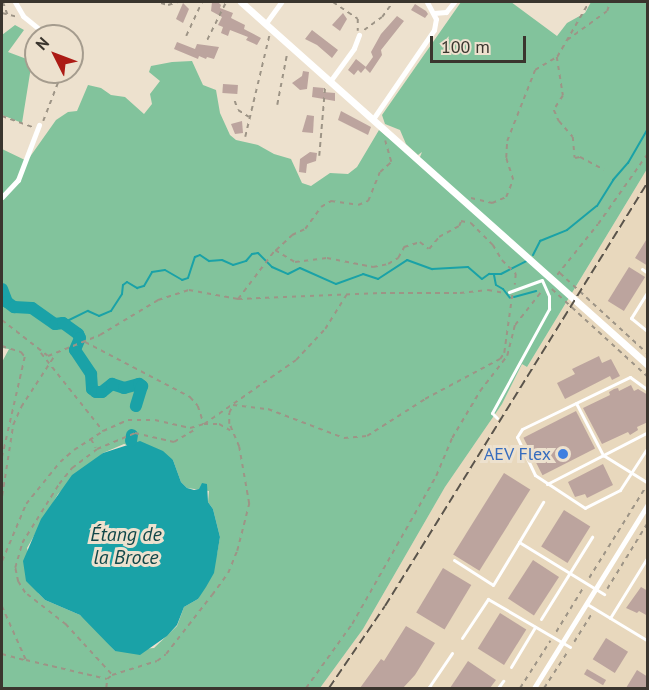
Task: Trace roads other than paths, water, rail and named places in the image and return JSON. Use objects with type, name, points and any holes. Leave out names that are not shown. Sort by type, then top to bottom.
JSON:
[{"type":"street","points":[[15,2],[23,16],[33,24]]},
{"type":"street","points":[[241,2],[535,264],[547,281],[648,365]]},
{"type":"street","points":[[269,26],[281,2]]},
{"type":"street","points":[[373,119],[434,30],[434,13],[428,2]]},
{"type":"street","points":[[434,13],[446,12],[454,2]]},
{"type":"street","points":[[328,78],[354,48],[359,34]]},
{"type":"street","points":[[2,197],[18,180],[39,125]]},
{"type":"street","points":[[534,688],[648,504]]},
{"type":"lane","points":[[642,269],[648,273]]},
{"type":"lane","points":[[497,418],[492,413],[549,309],[547,281],[509,292]]},
{"type":"lane","points":[[648,291],[631,318],[648,332]]},
{"type":"lane","points":[[646,450],[620,490],[585,508],[535,475],[517,436],[522,429],[630,377],[648,390]]},
{"type":"lane","points":[[576,403],[603,455],[648,483]]},
{"type":"lane","points":[[547,484],[648,432]]},
{"type":"lane","points":[[454,560],[493,585],[543,502]]},
{"type":"lane","points":[[541,619],[592,537]]},
{"type":"lane","points":[[519,542],[604,594]]},
{"type":"lane","points":[[610,618],[647,558]]},
{"type":"lane","points":[[462,638],[488,599],[570,647]]},
{"type":"lane","points":[[586,603],[648,641]]},
{"type":"lane","points":[[511,667],[535,627]]},
{"type":"lane","points":[[430,688],[452,653]]},
{"type":"lane","points":[[498,688],[503,681]]},
{"type":"water","name":"Étang de la Broce","points":[[140,441],[163,451],[173,460],[181,482],[187,488],[199,489],[202,483],[207,484],[208,502],[213,509],[220,537],[214,573],[198,599],[184,607],[177,625],[167,636],[140,655],[115,651],[80,615],[45,600],[26,581],[23,561],[41,519],[72,475],[103,453]]},
{"type":"waterway","points":[[533,255],[540,241],[567,230],[597,206],[613,180],[628,163],[648,129]]},
{"type":"waterway","points":[[63,323],[88,311],[99,316],[111,311],[122,294],[123,285],[127,282],[137,288],[144,286],[152,272],[165,270],[182,280],[188,278],[195,257],[200,255],[209,261],[222,260],[233,265],[246,261],[252,254],[258,253],[272,267],[288,274],[300,268],[336,284],[363,274],[378,279],[407,260],[432,269],[468,267],[482,279],[489,274],[501,274],[527,261]]},
{"type":"waterway","points":[[494,275],[496,285],[503,289],[510,298]]},
{"type":"waterway","points":[[2,289],[7,302],[14,307],[32,308],[55,324],[63,323],[78,334],[80,338],[75,350],[91,374],[92,389],[96,392],[102,392],[112,384],[124,388],[139,384],[142,386],[136,406]]},
{"type":"waterway","points":[[514,297],[536,291]]},
{"type":"waterway","points":[[131,441],[132,435]]},
{"type":"railway","points":[[329,688],[385,606],[648,181]]},
{"type":"place","name":"AEV Flex","points":[[563,454]]}]
